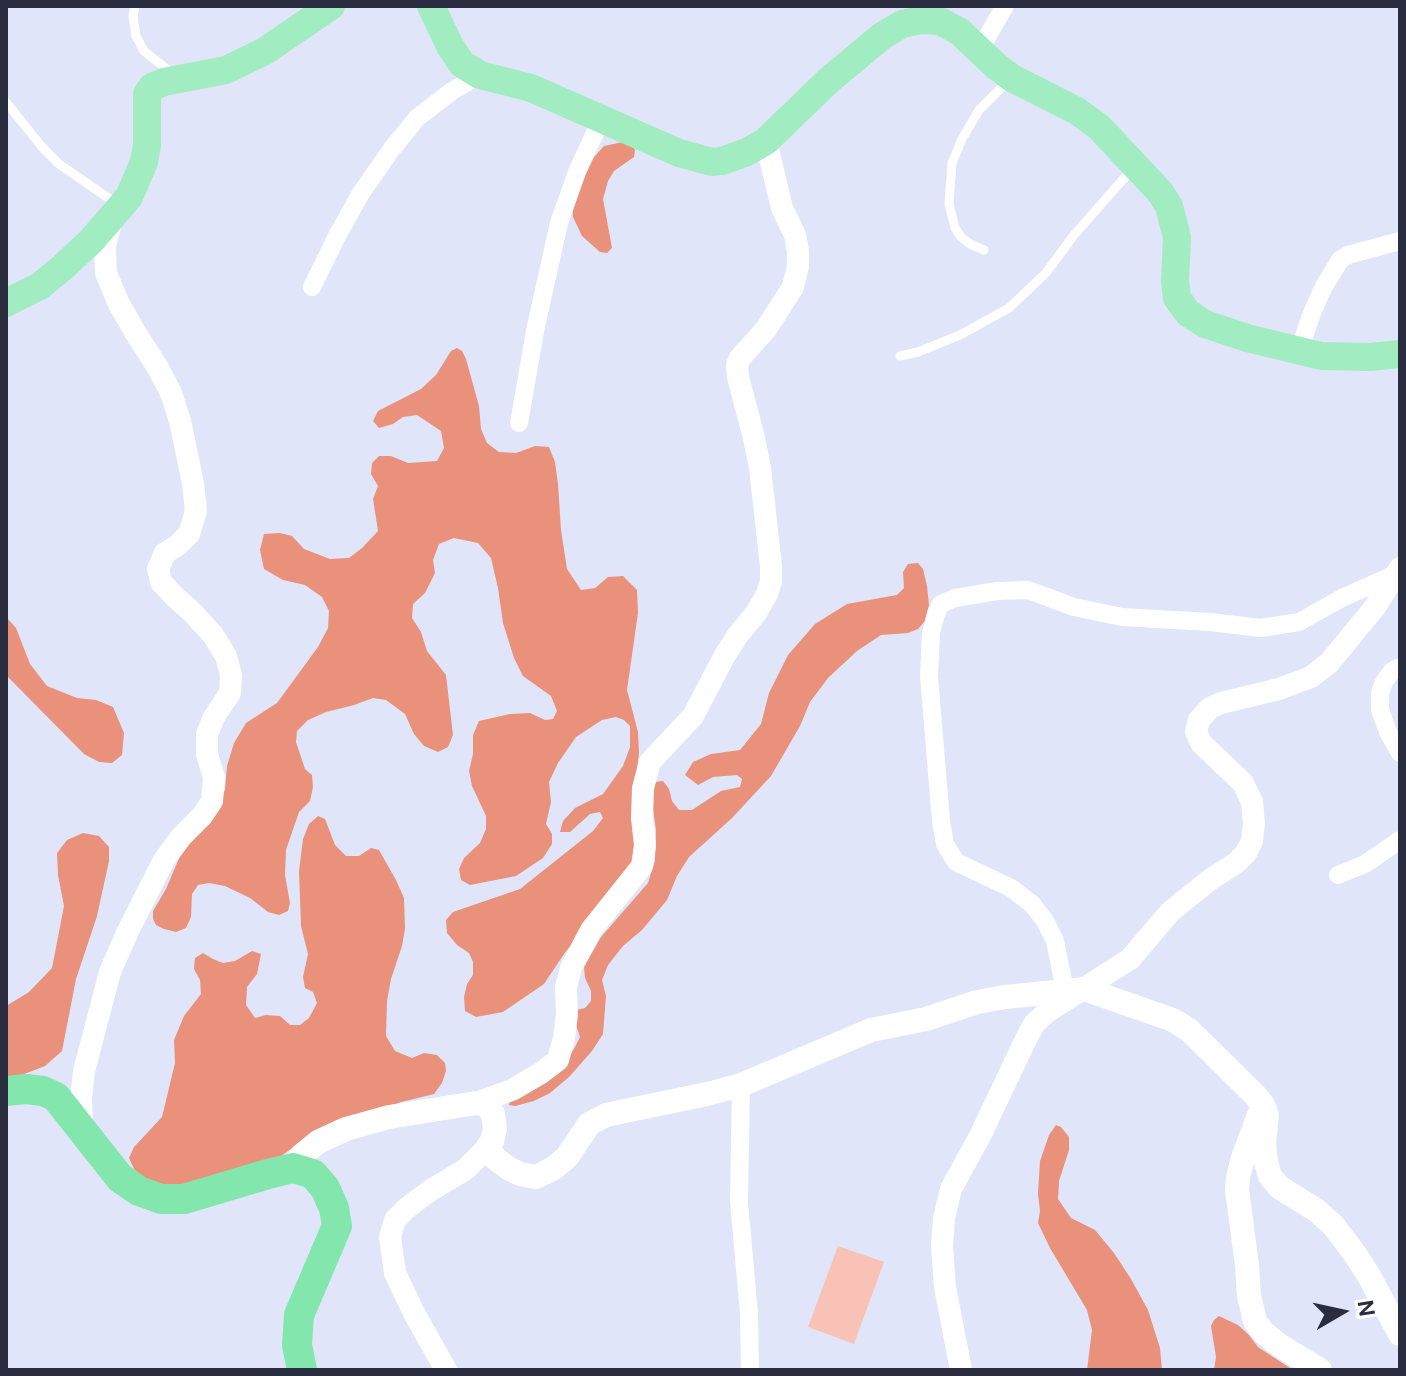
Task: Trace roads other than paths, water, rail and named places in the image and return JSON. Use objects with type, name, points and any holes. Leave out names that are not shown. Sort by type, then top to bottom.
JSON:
[{"type":"highway","points":[[6,1091],[43,1091],[56,1097],[120,1178],[139,1191],[161,1199],[184,1199],[293,1168],[313,1174],[325,1188],[334,1208],[337,1226],[299,1315],[297,1345],[302,1370]]},
{"type":"main road","points":[[431,6],[462,64],[480,75],[531,88],[679,153],[712,162],[747,152],[766,141],[828,81],[882,36],[902,24],[921,20],[940,21],[960,32],[1012,78],[1077,111],[1099,127],[1160,192],[1169,206],[1177,237],[1177,298],[1188,313],[1205,324],[1247,338],[1321,356],[1400,354]]},
{"type":"main road","points":[[6,303],[40,286],[91,241],[132,190],[144,162],[147,94],[152,87],[226,70],[245,62],[265,51],[320,9]]},
{"type":"main road","points":[[293,1168],[302,1155],[318,1142],[346,1129],[389,1117],[476,1103],[487,1105],[493,1114],[495,1129],[487,1148],[508,1168],[536,1177],[567,1157],[589,1124],[606,1115],[741,1085],[871,1030],[926,1019],[977,1002],[1075,990],[1173,1020],[1189,1030],[1255,1095],[1267,1115],[1264,1144],[1270,1176],[1279,1187],[1316,1210],[1333,1225],[1369,1276],[1400,1334]]},
{"type":"main road","points":[[1263,1105],[1243,1158],[1237,1190],[1249,1296],[1255,1321],[1263,1332],[1320,1370]]},
{"type":"street","points":[[980,49],[1005,6]]},
{"type":"street","points":[[312,287],[361,193],[391,150],[417,118],[452,91],[480,75]]},
{"type":"street","points":[[519,423],[559,223],[577,172],[601,120]]},
{"type":"street","points":[[476,1103],[512,1090],[558,1060],[566,1026],[566,987],[571,968],[591,930],[642,866],[645,845],[643,788],[650,762],[693,716],[725,655],[767,594],[771,581],[760,468],[737,365],[783,305],[793,287],[798,266],[795,235],[782,208],[766,141]]},
{"type":"street","points":[[82,1132],[84,1071],[110,972],[164,860],[212,801],[214,777],[207,755],[207,734],[230,693],[231,675],[226,656],[213,635],[161,582],[158,569],[165,553],[189,534],[196,511],[193,483],[171,393],[118,302],[106,273],[105,247],[117,212]]},
{"type":"street","points":[[1299,351],[1323,288],[1340,260],[1400,241]]},
{"type":"street","points":[[961,1370],[945,1287],[942,1246],[944,1218],[951,1189],[1034,1024],[1075,990],[1130,959],[1170,912],[1236,863],[1252,841],[1252,802],[1243,783],[1201,743],[1196,731],[1199,720],[1210,708],[1221,703],[1279,689],[1311,677],[1344,646],[1399,571]]},
{"type":"street","points":[[1075,990],[1045,921],[1032,904],[1011,888],[956,862],[945,844],[929,676],[931,633],[941,604],[955,598],[997,591],[1028,590],[1074,607],[1122,617],[1261,628],[1299,622],[1399,571]]},
{"type":"street","points":[[1400,667],[1392,671],[1380,693],[1380,710],[1400,753]]},
{"type":"street","points":[[1338,875],[1365,864],[1400,840]]},
{"type":"street","points":[[741,1085],[739,1202],[749,1313],[750,1370]]},
{"type":"street","points":[[446,1370],[395,1273],[390,1237],[395,1220],[408,1207],[466,1169],[487,1148]]},
{"type":"lane","points":[[135,6],[136,36],[144,51],[180,80]]},
{"type":"lane","points":[[984,250],[970,244],[955,228],[949,204],[952,163],[979,110],[1012,78]]},
{"type":"lane","points":[[6,102],[59,164],[117,212]]},
{"type":"lane","points":[[900,356],[948,341],[1009,308],[1046,273],[1074,235],[1135,165]]}]
